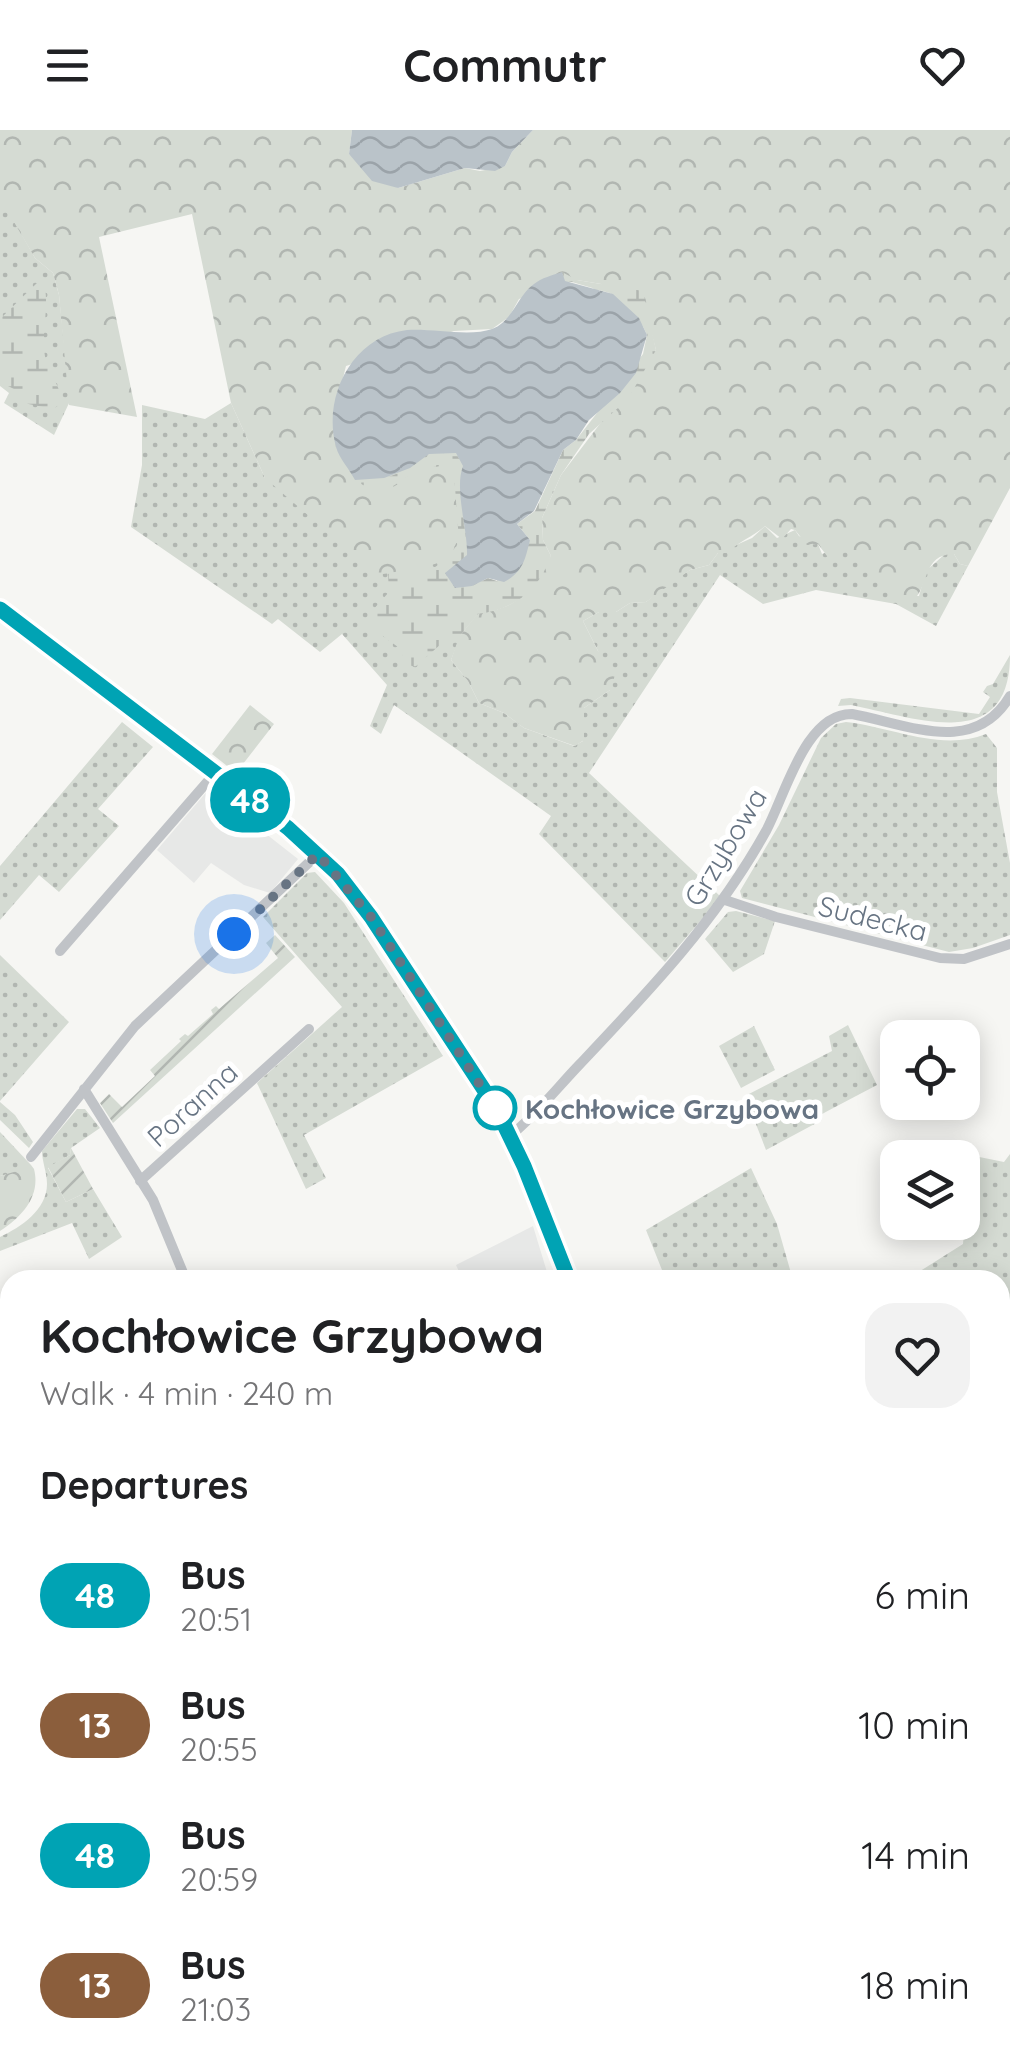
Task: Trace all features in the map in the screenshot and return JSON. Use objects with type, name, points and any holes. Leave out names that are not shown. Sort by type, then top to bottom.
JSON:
[{"type":"street","points":[[0,610],[318,854],[371,917],[510,1136],[565,1270]]},
{"type":"street","name":"Grzybowa","points":[[510,1136],[641,1001],[725,900],[768,828],[812,735],[824,722],[852,714],[963,733],[991,721],[1010,696]]},
{"type":"street","points":[[60,951],[216,773]]},
{"type":"street","points":[[30,1157],[136,1026],[318,854]]},
{"type":"street","name":"Sudecka","points":[[725,900],[940,958],[964,959],[1010,944]]},
{"type":"street","name":"Poranna","points":[[84,1089],[140,1181],[309,1029]]},
{"type":"street","points":[[140,1181],[167,1229],[182,1270]]},
{"type":"shaded area","points":[[209,789],[298,859],[270,893],[244,885],[211,863],[194,883],[157,850]]},
{"type":"shaded area","points":[[533,1226],[546,1270],[458,1270],[456,1265]]},
{"type":"green space","points":[[0,130],[352,130],[349,154],[398,188],[465,168],[480,171],[505,166],[512,152],[533,130],[1010,130],[1010,488],[968,566],[960,564],[954,554],[936,559],[912,602],[892,596],[841,547],[830,560],[818,544],[807,545],[795,530],[791,529],[782,539],[765,526],[728,553],[718,553],[709,565],[690,570],[646,602],[630,603],[616,612],[599,612],[583,621],[598,651],[616,672],[610,690],[584,708],[584,740],[575,746],[524,728],[504,713],[479,703],[451,660],[459,637],[478,613],[505,607],[522,596],[551,556],[543,540],[542,518],[561,475],[656,350],[652,335],[601,284],[577,280],[519,299],[509,317],[492,329],[454,331],[346,366],[334,414],[336,449],[355,480],[372,491],[386,491],[426,468],[449,465],[454,473],[458,524],[453,552],[429,566],[377,575],[265,478],[231,403],[192,214],[99,237],[137,417],[69,405],[59,295],[53,273],[35,258],[0,198]]},
{"type":"green space","points":[[0,196],[35,258],[53,273],[59,295],[70,401],[54,435],[4,403],[9,393],[0,386]]},
{"type":"green space","points":[[562,272],[577,280],[643,291],[656,350],[628,399],[589,434],[561,475],[542,518],[543,540],[551,556],[532,588],[514,603],[478,614],[459,637],[450,636],[415,667],[403,663],[402,650],[372,628],[371,612],[389,592],[388,574],[415,566],[435,567],[451,557],[459,541],[454,473],[449,465],[427,468],[384,490],[355,480],[388,477],[428,457],[456,453],[463,466],[460,486],[467,556],[445,573],[455,588],[472,586],[488,578],[497,581],[530,540],[517,524],[535,511],[563,450],[576,440],[643,354],[647,335],[639,318],[613,294],[565,280]]},
{"type":"green space","points":[[38,282],[45,288],[46,297],[46,361],[60,393],[59,405],[53,409],[14,401],[14,389],[0,382],[0,319]]},
{"type":"green space","points":[[601,284],[451,660],[479,703],[504,713],[524,728],[574,746],[583,741],[584,708],[610,690],[598,651],[583,621],[599,612],[616,612],[630,603],[646,602],[669,583],[690,570],[709,565],[718,553],[752,538],[765,526],[777,538],[795,530],[799,536],[818,544],[822,554],[841,546],[892,595],[919,596],[926,571],[945,554],[954,554],[960,564],[968,566],[936,626],[896,604],[816,590],[763,604],[720,575],[589,773],[721,897],[665,962],[539,834],[551,816],[394,705],[381,734],[370,726],[387,685],[342,634],[320,652],[278,619],[272,624],[131,527],[142,465],[142,405],[205,419],[231,403],[265,478]]},
{"type":"green space","points":[[1010,655],[1006,687],[994,707],[976,718],[929,721],[851,705],[838,706],[841,699],[850,698],[979,714],[990,697],[983,692],[993,684]]},
{"type":"green space","points":[[250,705],[274,724],[236,773],[212,754]]},
{"type":"green space","points":[[122,722],[153,747],[98,809],[119,826],[59,892],[39,875],[0,920],[0,866]]},
{"type":"green space","points":[[846,722],[934,739],[969,739],[986,734],[997,748],[997,792],[1010,863],[1010,935],[949,952],[742,898],[740,891],[779,825],[821,738],[836,724]]},
{"type":"green space","points":[[315,872],[344,903],[443,1056],[304,1135],[326,1178],[306,1189],[257,1083],[342,1007],[263,917],[307,873]]},
{"type":"green space","points":[[728,912],[775,921],[764,954],[733,972],[705,939]]},
{"type":"green space","points":[[275,935],[295,957],[113,1123],[100,1103],[109,1094],[122,1107],[155,1076],[150,1070],[179,1039],[188,1036],[213,1014],[211,1010],[216,1006],[219,1009],[278,958],[266,943]]},
{"type":"green space","points":[[0,955],[69,1022],[0,1101]]},
{"type":"green space","points":[[848,1025],[877,1085],[766,1150],[745,1096],[832,1051],[829,1036]]},
{"type":"green space","points":[[754,1026],[775,1070],[741,1088],[719,1046]]},
{"type":"green space","points":[[0,1102],[15,1115],[33,1142],[29,1148],[0,1120]]},
{"type":"green space","points":[[77,1109],[85,1109],[100,1128],[71,1148],[70,1155],[48,1168],[66,1202],[93,1189],[122,1237],[89,1259],[72,1223],[0,1251],[0,1237],[24,1223],[43,1202],[47,1184],[42,1151]]},
{"type":"green space","points":[[0,1132],[31,1165],[34,1169],[0,1176]]},
{"type":"green space","points":[[71,1148],[93,1189],[66,1202],[48,1167],[70,1155]]},
{"type":"green space","points":[[1010,1154],[1010,1270],[922,1270],[963,1244],[963,1240],[980,1240],[980,1157],[1004,1162]]},
{"type":"green space","points":[[751,1168],[777,1224],[790,1270],[662,1270],[646,1230]]},
{"type":"green space","points":[[34,1169],[32,1197],[16,1219],[0,1231],[0,1176]]},
{"type":"water","points":[[352,130],[533,130],[512,152],[505,166],[495,171],[465,168],[398,188],[372,181],[349,154]]},
{"type":"water","points":[[562,272],[565,281],[613,294],[639,318],[647,335],[636,373],[563,450],[534,511],[517,524],[530,540],[519,570],[504,582],[488,578],[472,586],[455,588],[445,573],[467,555],[460,486],[463,466],[456,453],[429,454],[410,468],[384,478],[355,480],[336,447],[333,428],[338,389],[357,356],[388,335],[407,330],[492,329],[505,320],[534,284]]},
{"type":"bus line","name":"48","points":[[0,609],[288,828],[338,874],[371,917],[496,1108],[524,1166],[565,1270]]},
{"type":"place","name":"Kochłowice Grzybowa","points":[[495,1108]]},
{"type":"route","points":[[234,934],[318,854],[371,917],[495,1108]]}]
